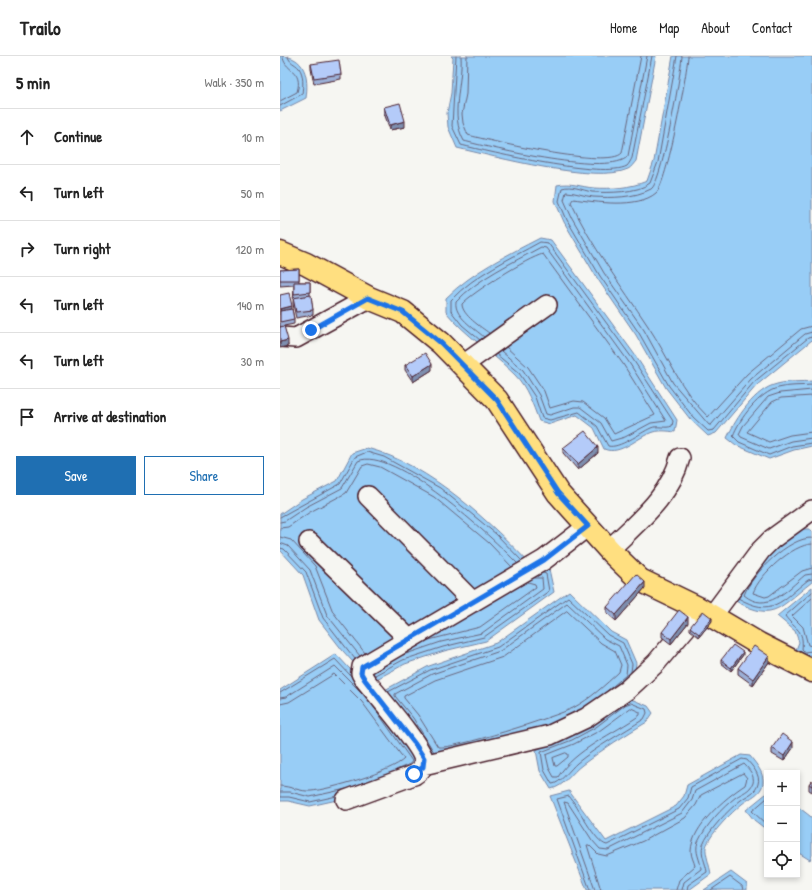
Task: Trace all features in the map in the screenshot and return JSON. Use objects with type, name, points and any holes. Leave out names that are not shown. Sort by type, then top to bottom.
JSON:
[{"type":"main road","points":[[280,253],[306,264],[368,298],[403,312],[441,343],[497,400],[558,493],[609,550],[640,580],[707,613],[759,644],[812,671]]},
{"type":"street","points":[[280,337],[296,338],[368,298]]},
{"type":"street","points":[[463,365],[547,305]]},
{"type":"street","points":[[609,550],[652,507],[668,488],[676,472],[680,458]]},
{"type":"street","points":[[368,496],[473,602]]},
{"type":"street","points":[[423,765],[550,735],[586,718],[627,690],[707,613],[772,539],[812,510]]},
{"type":"street","points":[[346,800],[414,774],[421,770],[424,758],[361,673],[362,667],[544,560],[588,526]]},
{"type":"street","points":[[309,542],[409,639]]},
{"type":"water","points":[[280,56],[295,60],[304,69],[307,90],[306,98],[280,111]]},
{"type":"water","points":[[451,56],[656,56],[636,161],[628,169],[613,173],[593,173],[544,167],[457,148],[448,127],[447,113],[451,93],[453,58]]},
{"type":"water","points":[[673,56],[812,56],[812,340],[757,385],[716,433],[708,436],[690,419],[666,388],[636,335],[597,278],[564,222],[555,201],[557,185],[567,184],[594,188],[614,188],[628,187],[647,181],[654,161]]},
{"type":"water","points":[[540,238],[551,240],[635,355],[677,420],[675,432],[653,432],[623,448],[610,450],[604,449],[594,428],[577,415],[550,424],[539,421],[529,396],[515,375],[462,329],[446,312],[446,298],[467,280],[490,265]]},
{"type":"water","points":[[812,381],[812,446],[794,450],[769,459],[736,445],[727,438],[741,413],[761,392],[769,387],[781,383]]},
{"type":"water","points":[[367,448],[391,456],[414,467],[458,497],[499,533],[535,569],[549,569],[554,592],[486,641],[444,651],[405,664],[371,682],[343,651],[319,620],[303,575],[280,550],[280,514],[302,499],[337,481],[352,453]]},
{"type":"water","points":[[802,529],[810,529],[812,531],[812,582],[782,606],[774,610],[756,610],[730,598],[769,548]]},
{"type":"water","points":[[812,587],[812,655],[803,656],[796,650],[799,642],[795,631],[777,616]]},
{"type":"water","points":[[569,591],[611,632],[626,640],[636,663],[634,680],[582,720],[429,760],[381,692],[429,666],[496,643]]},
{"type":"water","points":[[336,654],[363,683],[423,762],[346,798],[310,806],[288,801],[280,801],[280,690]]},
{"type":"water","points":[[631,699],[648,706],[653,713],[647,722],[598,753],[578,768],[564,782],[551,789],[540,771],[536,750],[595,724]]},
{"type":"water","points":[[741,755],[750,756],[757,765],[763,779],[762,787],[758,793],[742,804],[727,818],[708,842],[706,850],[711,874],[689,890],[587,890],[550,796],[569,791],[606,841],[676,806],[684,796],[687,785]]},
{"type":"water","points":[[764,795],[764,828],[754,820],[746,810]]},
{"type":"water","points":[[800,808],[812,819],[812,855],[810,860],[800,854]]},
{"type":"water","points":[[731,872],[747,884],[747,890],[704,890]]},
{"type":"building","points":[[339,60],[341,74],[314,78],[311,64]]},
{"type":"building","points":[[400,103],[405,121],[390,125],[384,107]]},
{"type":"building","points":[[299,269],[299,280],[280,280],[280,270]]},
{"type":"building","points":[[294,282],[310,282],[310,292],[294,294]]},
{"type":"building","points":[[289,293],[292,306],[280,309],[280,295]]},
{"type":"building","points":[[311,295],[313,310],[296,312],[293,298]]},
{"type":"building","points":[[292,309],[294,319],[280,322],[280,311]]},
{"type":"building","points":[[284,326],[288,340],[280,342],[280,327]]},
{"type":"building","points":[[425,353],[432,364],[413,376],[405,365]]},
{"type":"building","points":[[585,431],[598,447],[578,464],[563,448]]},
{"type":"building","points":[[636,574],[645,582],[616,615],[607,607]]},
{"type":"building","points":[[679,610],[688,617],[671,639],[662,632]]},
{"type":"building","points":[[703,611],[712,618],[699,634],[690,627]]},
{"type":"building","points":[[733,645],[743,652],[731,668],[721,660]]},
{"type":"building","points":[[754,646],[769,656],[753,679],[738,668]]},
{"type":"building","points":[[782,734],[793,742],[784,756],[772,748]]},
{"type":"route","points":[[311,330],[368,298],[403,312],[441,343],[497,400],[558,493],[588,526],[544,560],[362,667],[361,673],[365,680],[415,744],[424,758],[423,767],[414,774]]}]
